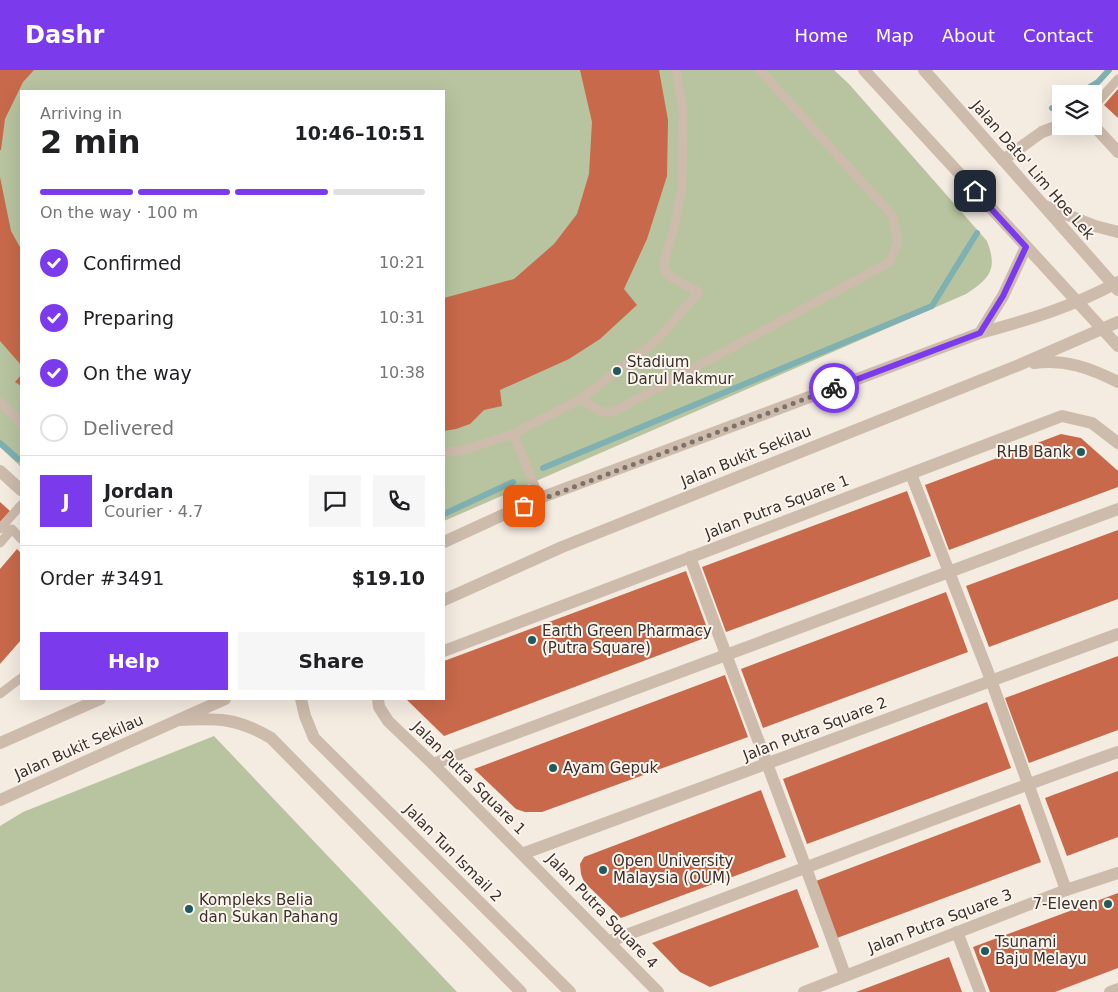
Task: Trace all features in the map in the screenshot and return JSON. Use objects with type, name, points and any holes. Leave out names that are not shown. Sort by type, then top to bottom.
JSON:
[{"type":"street","points":[[864,70],[1118,346]]},
{"type":"street","name":"Jalan Dato' Lim Hoe Lek","points":[[924,70],[1116,286]]},
{"type":"street","points":[[1003,160],[1042,132],[1052,128]]},
{"type":"street","points":[[1102,135],[1118,152]]},
{"type":"street","points":[[1043,205],[1095,226],[1118,232]]},
{"type":"street","points":[[980,333],[1003,296],[1026,247]]},
{"type":"street","name":"Jalan Bukit Sekilau","points":[[445,542],[540,498],[980,333],[1024,322],[1116,286]]},
{"type":"street","name":"Jalan Bukit Sekilau","points":[[445,600],[562,547],[1019,365],[1104,330],[1118,322]]},
{"type":"street","points":[[1019,365],[1051,361],[1071,363],[1092,369],[1118,382]]},
{"type":"street","name":"Jalan Putra Square 1","points":[[445,651],[1062,416],[1092,423],[1118,443]]},
{"type":"street","points":[[0,471],[20,489]]},
{"type":"street","points":[[911,474],[991,680],[1066,890]]},
{"type":"street","points":[[434,764],[1118,509]]},
{"type":"street","points":[[690,557],[845,975]]},
{"type":"street","name":"Jalan Putra Square 2","points":[[522,854],[1118,634]]},
{"type":"street","points":[[0,743],[98,700]]},
{"type":"street","name":"Jalan Bukit Sekilau","points":[[0,800],[223,700]]},
{"type":"street","name":"Jalan Tun Ismail 2","points":[[301,700],[305,716],[314,738],[570,992]]},
{"type":"street","name":"Jalan Putra Square 1","points":[[378,700],[379,707],[388,721],[434,764],[522,854]]},
{"type":"street","points":[[177,721],[208,719],[231,722],[252,727],[271,738],[521,992]]},
{"type":"street","points":[[610,942],[1118,752]]},
{"type":"street","name":"Jalan Putra Square 4","points":[[522,854],[658,992]]},
{"type":"street","name":"Jalan Putra Square 3","points":[[804,992],[1066,890],[1118,872]]},
{"type":"street","points":[[957,932],[980,992]]},
{"type":"street","points":[[1110,992],[1118,989]]},
{"type":"lane","points":[[445,452],[460,451],[513,434],[581,399],[658,340],[699,292],[672,278],[665,271],[664,262],[674,229],[682,188],[683,111],[676,70]]},
{"type":"lane","points":[[581,399],[602,412],[613,412],[890,262],[898,242],[892,215],[760,70]]},
{"type":"lane","points":[[1102,97],[1118,79]]},
{"type":"lane","points":[[0,402],[20,422]]},
{"type":"lane","points":[[513,434],[540,498]]},
{"type":"lane","points":[[0,529],[20,506]]},
{"type":"lane","points":[[0,543],[12,529],[20,538]]},
{"type":"lane","points":[[0,694],[20,679]]},
{"type":"green space","name":"Stadium Darul Makmur","points":[[0,70],[834,70],[849,84],[987,241],[992,259],[992,266],[986,278],[966,294],[445,521],[445,90],[20,90],[20,466],[0,447]]},
{"type":"green space","name":"Kompleks Belia dan Sukan Pahang","points":[[214,736],[457,992],[0,992],[0,826],[23,812]]},
{"type":"building","points":[[0,70],[34,70],[23,82],[5,119],[1,150],[0,150]]},
{"type":"building","points":[[580,70],[659,70],[668,120],[667,176],[647,239],[624,289],[637,305],[600,339],[569,359],[500,390],[502,406],[484,410],[470,424],[445,431],[445,298],[514,279],[554,244],[577,214],[589,174],[592,122]]},
{"type":"building","points":[[1118,89],[1118,118],[1104,105]]},
{"type":"building","points":[[0,177],[11,231],[20,247],[20,364],[0,341]]},
{"type":"building","points":[[20,376],[20,385],[15,382]]},
{"type":"building","points":[[1061,434],[1081,438],[1118,471],[1118,487],[949,550],[925,485]]},
{"type":"building","points":[[907,491],[931,556],[726,632],[702,567]]},
{"type":"building","points":[[0,502],[10,511],[0,522]]},
{"type":"building","points":[[1118,530],[1118,599],[989,647],[966,586]]},
{"type":"building","points":[[17,549],[20,552],[20,641],[0,664],[0,569]]},
{"type":"building","points":[[686,571],[710,636],[444,736],[407,700],[445,700],[445,661]]},
{"type":"building","points":[[946,592],[968,652],[763,728],[741,669]]},
{"type":"building","points":[[1118,656],[1118,730],[1029,763],[1005,698]]},
{"type":"building","points":[[725,675],[748,737],[542,812],[525,812],[516,809],[474,769]]},
{"type":"building","points":[[987,702],[1011,768],[807,844],[783,779]]},
{"type":"building","points":[[1118,771],[1118,837],[1067,856],[1045,798]]},
{"type":"building","points":[[761,790],[786,857],[621,918],[584,882],[580,864],[584,857]]},
{"type":"building","points":[[1020,804],[1041,862],[837,938],[816,881]]},
{"type":"building","points":[[797,889],[819,947],[710,987],[680,972],[652,943]]},
{"type":"building","points":[[1118,893],[1118,968],[1055,992],[990,992],[973,947]]},
{"type":"building","points":[[949,957],[962,992],[856,992]]},
{"type":"waterway","points":[[1093,85],[1109,70]]},
{"type":"waterway","points":[[543,468],[932,306],[977,233]]},
{"type":"waterway","points":[[0,443],[18,459]]},
{"type":"waterway","points":[[445,514],[513,482]]},
{"type":"way so far","points":[[524,506],[540,498],[834,388]]},
{"type":"place","name":"Stadium Darul Makmur","points":[[617,371]]},
{"type":"place","name":"RHB Bank","points":[[1081,452]]},
{"type":"place","name":"Earth Green Pharmacy (Putra Square)","points":[[532,640]]},
{"type":"place","name":"Ayam Gepuk","points":[[553,768]]},
{"type":"place","name":"Open University Malaysia (OUM)","points":[[603,870]]},
{"type":"place","name":"7-Eleven","points":[[1108,904]]},
{"type":"place","name":"Kompleks Belia dan Sukan Pahang","points":[[189,909]]},
{"type":"place","name":"Tsunami Baju Melayu","points":[[985,951]]},
{"type":"route","points":[[834,388],[980,333],[1003,296],[1026,247],[975,191]]}]
